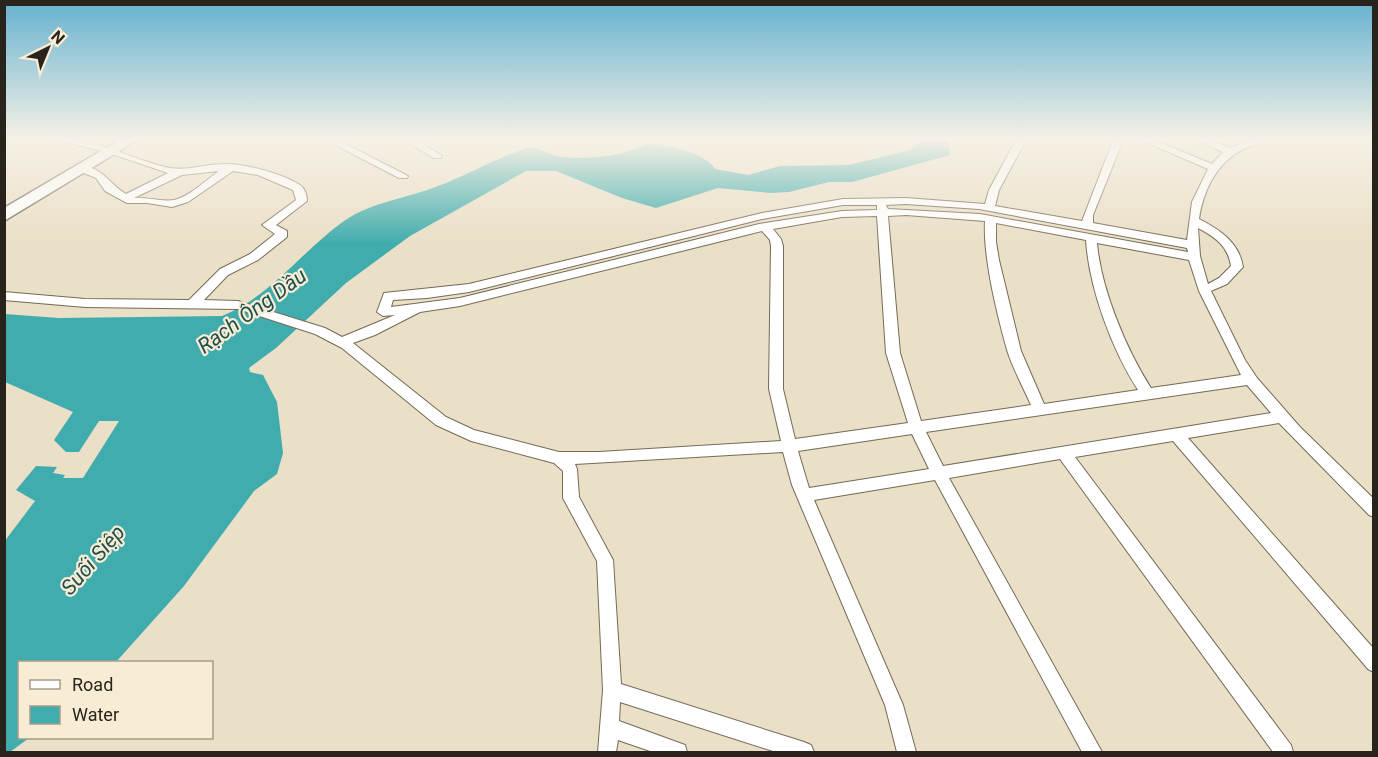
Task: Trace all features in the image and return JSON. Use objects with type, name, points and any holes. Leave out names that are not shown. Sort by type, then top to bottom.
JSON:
[{"type":"main road","points":[[4,216],[76,173]]},
{"type":"street","points":[[95,173],[107,180],[109,189],[131,201],[147,200],[172,204],[184,200],[222,173]]},
{"type":"street","points":[[125,198],[176,173]]},
{"type":"street","points":[[191,306],[224,272],[254,257],[283,234],[268,225],[302,201],[301,193],[297,188],[262,173]]},
{"type":"street","points":[[398,173],[403,176]]},
{"type":"street","points":[[1003,173],[994,190],[990,213],[990,243],[1014,351],[1040,410]]},
{"type":"street","points":[[1105,173],[1088,215],[1090,252],[1131,368],[1148,394]]},
{"type":"street","points":[[1211,173],[1198,198],[1194,221],[1193,251],[1205,289],[1239,361],[1283,417],[1374,510]]},
{"type":"street","points":[[882,207],[765,227],[513,283],[427,294],[388,296],[383,312],[460,302],[513,283],[762,216],[835,203],[882,207],[911,212],[990,213],[1193,251]]},
{"type":"street","points":[[882,207],[893,353],[916,428],[1092,753]]},
{"type":"street","points":[[1194,221],[1215,232],[1236,257],[1237,267],[1231,274],[1214,287],[1205,289]]},
{"type":"street","points":[[765,227],[775,239],[777,246],[776,389],[789,446],[805,495],[894,705],[906,753]]},
{"type":"street","points":[[4,296],[85,303],[238,305],[320,331],[341,342],[441,421],[471,435],[560,458],[599,458],[789,446],[1251,379]]},
{"type":"street","points":[[341,342],[397,321],[418,309]]},
{"type":"street","points":[[805,495],[1283,417]]},
{"type":"street","points":[[1177,435],[1374,663]]},
{"type":"street","points":[[1064,453],[1284,753]]},
{"type":"street","points":[[560,458],[570,469],[571,498],[605,560],[612,690],[607,753]]},
{"type":"street","points":[[612,690],[804,753]]},
{"type":"street","points":[[609,727],[678,753]]},
{"type":"water","points":[[468,173],[522,173],[410,236],[346,283],[276,348],[249,368],[250,372],[263,375],[277,402],[283,453],[277,474],[254,491],[184,586],[117,661],[18,661],[18,739],[28,739],[10,752],[4,752],[4,542],[35,501],[16,490],[36,466],[57,467],[53,473],[65,475],[63,478],[83,478],[119,421],[99,421],[79,452],[66,452],[54,440],[73,412],[5,382],[5,314],[59,318],[222,316],[239,308],[271,286],[329,233],[355,214]]},
{"type":"water","points":[[562,173],[739,173],[883,173],[852,182],[829,182],[789,192],[771,193],[718,188],[656,208],[622,198]]},
{"type":"water label","name":"Rạch Ông Dầu","points":[[252,311]]},
{"type":"water label","name":"Suối Siệp","points":[[93,560]]}]
